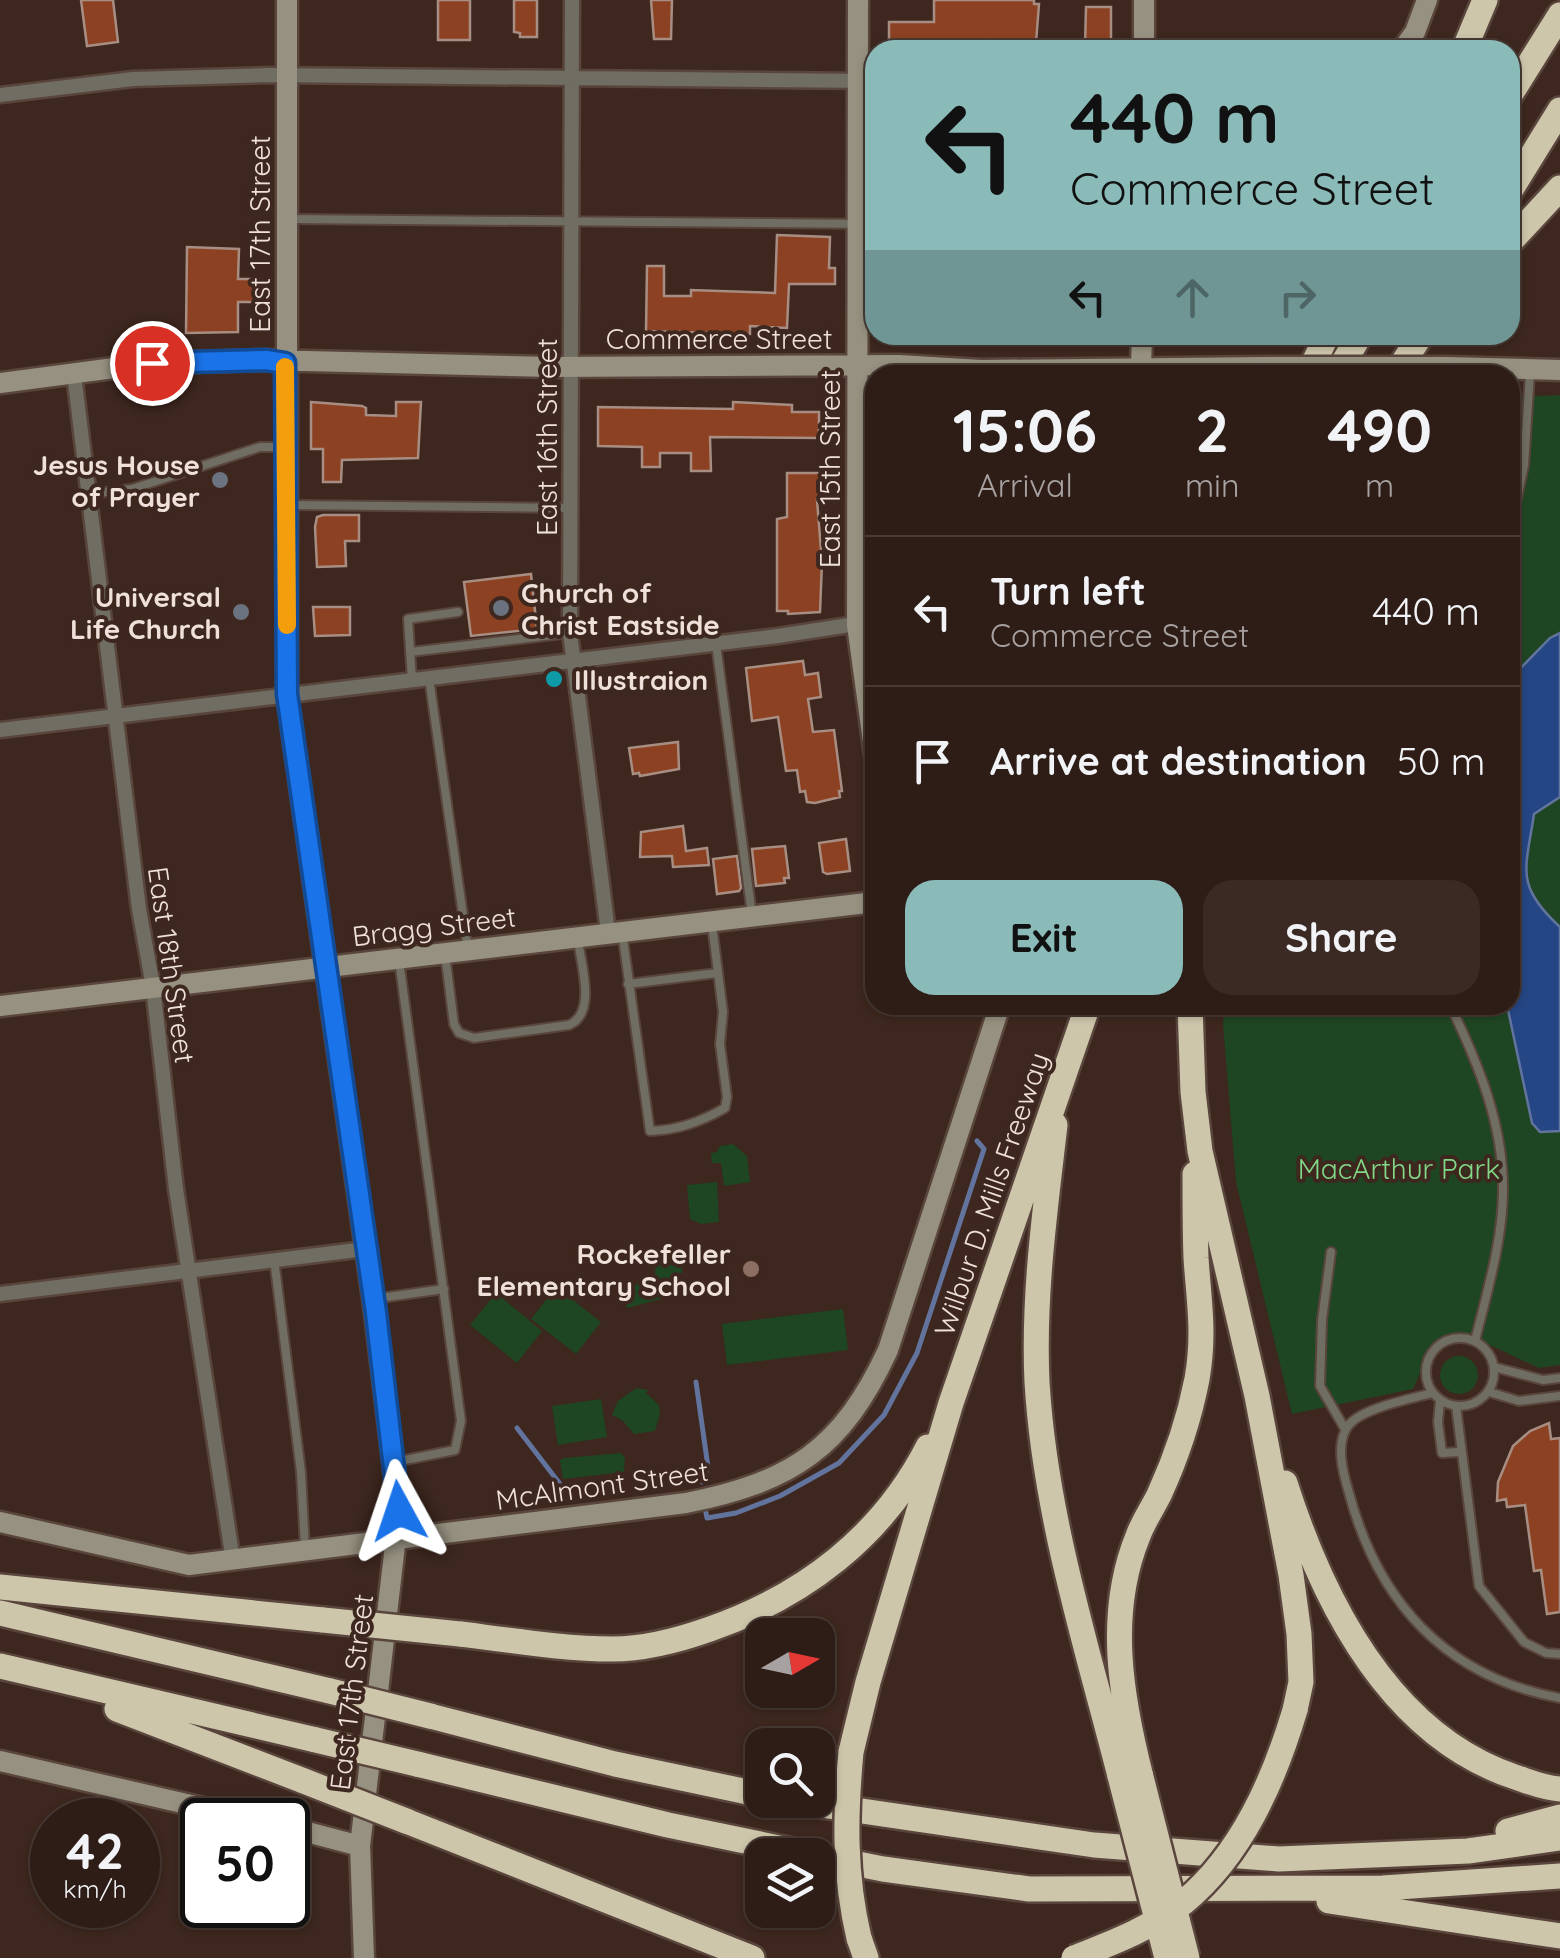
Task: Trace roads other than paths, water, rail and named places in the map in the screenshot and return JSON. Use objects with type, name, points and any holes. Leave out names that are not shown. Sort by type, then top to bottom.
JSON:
[{"type":"highway","points":[[1468,40],[1485,0]]},
{"type":"highway","points":[[1520,79],[1560,15]]},
{"type":"highway","points":[[1520,175],[1560,110]]},
{"type":"highway","points":[[1520,231],[1560,188]]},
{"type":"highway","name":"Wilbur D. Mills Freeway","points":[[952,1403],[1085,1015]]},
{"type":"highway","points":[[1167,1958],[1131,1776],[1118,1645],[1124,1592],[1137,1538],[1186,1428],[1197,1376],[1203,1314],[1196,1259],[1190,1015]]},
{"type":"highway","points":[[1060,1086],[1039,1252],[1038,1382],[1059,1540],[1187,1958]]},
{"type":"highway","points":[[1074,1958],[1130,1936],[1183,1903],[1216,1871],[1260,1800],[1280,1758],[1300,1682],[1300,1634],[1292,1575],[1257,1396],[1200,1151],[1193,1092]]},
{"type":"highway","points":[[1257,1396],[1293,1510],[1358,1649],[1404,1707],[1452,1746],[1495,1771],[1560,1789]]},
{"type":"highway","points":[[0,1587],[615,1649],[676,1641],[737,1620],[791,1594],[850,1550],[890,1510],[952,1403]]},
{"type":"highway","points":[[862,1948],[849,1897],[846,1851],[851,1752],[868,1682],[952,1403]]},
{"type":"highway","points":[[0,1614],[330,1691],[615,1764],[745,1791]]},
{"type":"highway","points":[[10,1668],[745,1841]]},
{"type":"highway","points":[[10,1668],[752,1958]]},
{"type":"highway","points":[[835,1807],[1094,1845],[1280,1859],[1468,1850],[1560,1838]]},
{"type":"highway","points":[[1280,1859],[1508,1831],[1560,1817]]},
{"type":"highway","points":[[835,1860],[1029,1889],[1384,1888],[1560,1876]]},
{"type":"highway","points":[[1260,1890],[1560,1936]]},
{"type":"street","name":"East 17th Street","points":[[287,0],[287,694],[395,1462],[398,1541],[360,1846],[364,1958]]},
{"type":"street","name":"East 16th Street","points":[[572,0],[570,633],[615,931]]},
{"type":"street","name":"East 15th Street","points":[[858,0],[865,71]]},
{"type":"street","points":[[1144,0],[1144,40]]},
{"type":"street","points":[[1409,40],[1428,0]]},
{"type":"street","points":[[0,95],[133,79],[286,76],[865,81]]},
{"type":"street","name":"East 15th Street","points":[[865,239],[856,365],[865,597]]},
{"type":"street","name":"Commerce Street","points":[[0,384],[152,363],[266,360],[571,367],[865,365]]},
{"type":"street","name":"Commerce Street","points":[[1520,369],[1560,370]]},
{"type":"street","name":"East 18th Street","points":[[74,374],[176,1189],[233,1560]]},
{"type":"street","points":[[0,730],[865,623]]},
{"type":"street","name":"Bragg Street","points":[[0,1006],[865,903]]},
{"type":"street","name":"McAlmont Street","points":[[0,1522],[189,1565],[686,1503],[761,1484],[806,1460],[846,1423],[874,1380],[888,1350],[997,1015]]},
{"type":"street","points":[[0,1294],[366,1248]]},
{"type":"street","points":[[0,1761],[180,1802]]},
{"type":"street","points":[[310,1833],[360,1846]]},
{"type":"lane","points":[[287,219],[865,225]]},
{"type":"lane","points":[[1520,484],[1530,369]]},
{"type":"lane","points":[[88,494],[132,489],[260,448],[286,446]]},
{"type":"lane","points":[[286,504],[570,508]]},
{"type":"lane","points":[[412,680],[408,619],[458,612]]},
{"type":"lane","points":[[410,652],[570,633]]},
{"type":"lane","points":[[716,644],[752,915]]},
{"type":"lane","points":[[429,678],[468,950]]},
{"type":"lane","points":[[615,931],[628,984],[650,1131],[669,1131],[700,1122],[725,1108],[722,1012],[711,920]]},
{"type":"lane","points":[[444,953],[458,1033],[474,1038],[569,1026],[584,1013],[578,936]]},
{"type":"lane","points":[[395,1462],[456,1450],[461,1421],[399,958]]},
{"type":"lane","points":[[628,984],[717,974]]},
{"type":"lane","points":[[1455,1015],[1483,1078],[1496,1126],[1503,1189],[1494,1266],[1475,1341]]},
{"type":"lane","points":[[1331,1252],[1322,1320],[1320,1386],[1345,1429]]},
{"type":"lane","points":[[274,1260],[302,1472],[305,1551]]},
{"type":"lane","points":[[373,1299],[444,1290]]},
{"type":"lane","points":[[1453,1338],[1475,1341],[1491,1356],[1494,1367],[1490,1392],[1474,1404],[1456,1406],[1440,1401],[1432,1392],[1426,1371],[1434,1350],[1453,1338]]},
{"type":"lane","points":[[1494,1367],[1543,1380],[1560,1378]]},
{"type":"lane","points":[[1432,1392],[1362,1415],[1345,1429],[1341,1450],[1356,1518],[1369,1553],[1398,1603],[1439,1645],[1464,1662],[1521,1688],[1560,1698]]},
{"type":"lane","points":[[1490,1392],[1518,1401],[1560,1396]]},
{"type":"lane","points":[[1440,1401],[1442,1453],[1459,1452]]},
{"type":"lane","points":[[1456,1406],[1479,1586],[1524,1642],[1546,1653],[1560,1654]]},
{"type":"water","points":[[1560,633],[1560,797],[1534,814],[1527,875],[1535,899],[1560,927],[1560,1131],[1540,1132],[1532,1123],[1509,1015],[1520,1015],[1520,669]]},
{"type":"waterway","points":[[706,1513],[707,1518],[736,1513],[780,1496],[839,1463],[884,1415],[917,1353],[984,1149],[977,1141]]},
{"type":"waterway","points":[[696,1382],[708,1467],[702,1482]]},
{"type":"waterway","points":[[517,1428],[567,1498]]},
{"type":"place","name":"Jesus House of Prayer","points":[[220,480]]},
{"type":"place","name":"Church of Christ Eastside","points":[[501,608]]},
{"type":"place","name":"Universal Life Church","points":[[241,612]]},
{"type":"place","name":"Illustraion","points":[[554,679]]},
{"type":"place","name":"Rockefeller Elementary School","points":[[751,1269]]},
{"type":"park label","name":"MacArthur Park","points":[[1399,1168]]}]
